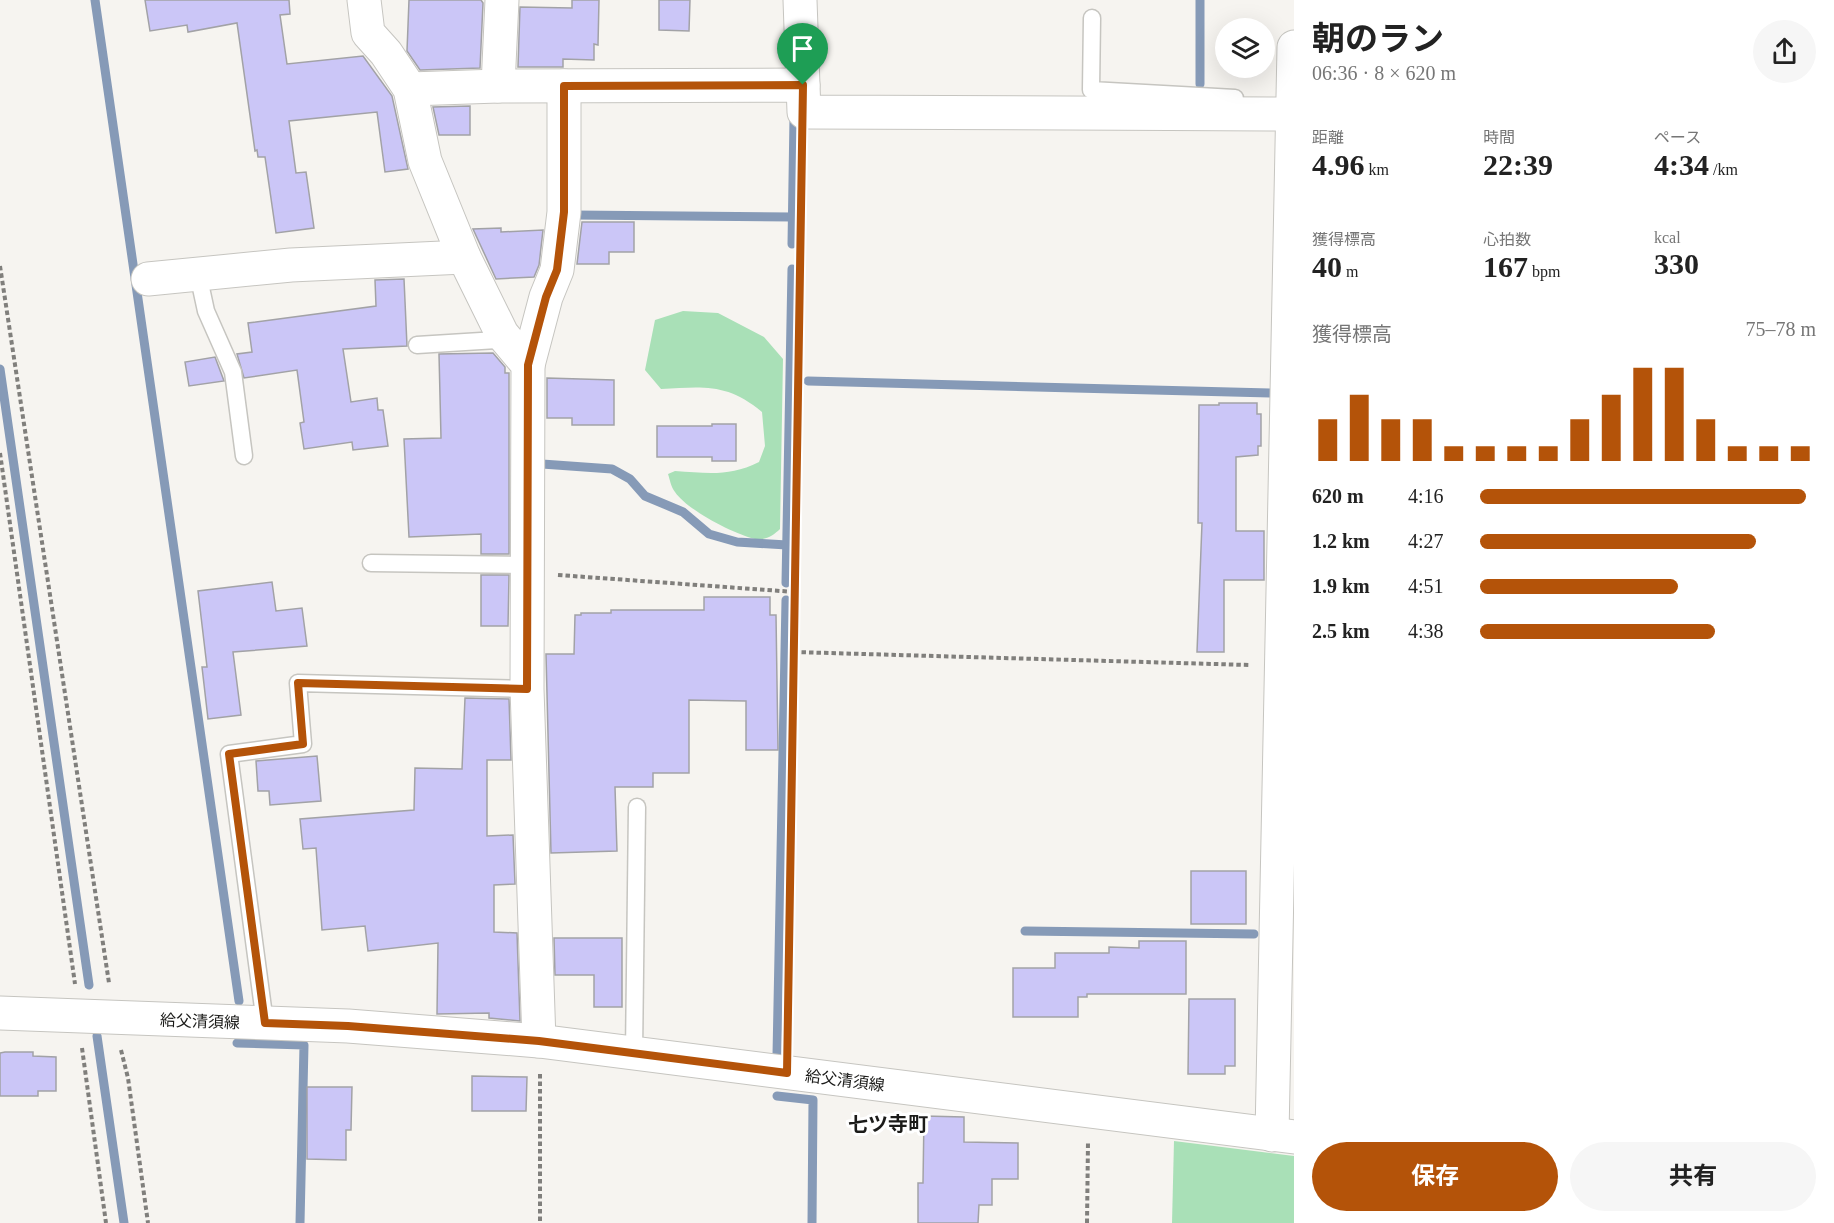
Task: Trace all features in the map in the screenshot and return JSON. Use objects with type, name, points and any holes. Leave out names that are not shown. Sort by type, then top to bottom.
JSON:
[{"type":"street","points":[[364,0],[368,33],[386,53],[410,90],[425,161],[464,257],[502,334],[528,365]]},
{"type":"street","points":[[498,86],[502,0]]},
{"type":"street","points":[[801,0],[803,99]]},
{"type":"street","points":[[1283,1136],[1282,666],[1294,47]]},
{"type":"street","points":[[410,90],[564,86],[803,99],[1293,110]]},
{"type":"street","points":[[539,1041],[527,689],[528,365],[546,297],[557,270],[564,212],[564,86]]},
{"type":"street","points":[[148,279],[291,265],[464,257]]},
{"type":"street","name":"給父清須線","points":[[0,1013],[348,1026],[539,1041],[1283,1136]]},
{"type":"lane","points":[[1092,18],[1091,90],[1293,110]]},
{"type":"lane","points":[[198,274],[206,311],[233,372],[244,456]]},
{"type":"lane","points":[[417,345],[496,340],[502,334]]},
{"type":"lane","points":[[371,563],[527,569]]},
{"type":"lane","points":[[265,1023],[229,754],[303,744],[298,683],[527,689]]},
{"type":"lane","points":[[634,1053],[637,807]]},
{"type":"path","points":[[787,1073],[803,99]]},
{"type":"path","points":[[0,266],[114,1017],[128,1078],[148,1223]]},
{"type":"path","points":[[0,453],[74,963],[77,1016],[106,1223]]},
{"type":"path","points":[[527,569],[795,592]]},
{"type":"path","points":[[794,652],[1282,666]]},
{"type":"path","points":[[539,1041],[540,1223]]},
{"type":"path","points":[[1087,1223],[1089,1111]]},
{"type":"green space","points":[[683,311],[718,313],[764,337],[783,359],[780,529],[766,538],[755,539],[724,527],[681,499],[672,486],[668,474],[675,471],[718,473],[738,470],[759,462],[765,446],[762,412],[738,396],[726,391],[703,388],[661,389],[645,370],[655,320]]},
{"type":"green space","points":[[1174,1141],[1294,1156],[1294,1223],[1172,1223]]},
{"type":"building","points":[[145,0],[289,0],[290,14],[280,15],[287,64],[363,56],[392,96],[408,169],[385,172],[377,112],[289,121],[296,173],[306,172],[314,228],[276,233],[265,157],[258,157],[257,150],[255,151],[237,23],[188,32],[187,25],[150,31]]},
{"type":"building","points":[[409,0],[481,0],[483,3],[480,68],[420,70],[407,51]]},
{"type":"building","points":[[572,0],[599,0],[598,45],[594,44],[594,60],[563,59],[563,67],[518,67],[520,7],[572,8]]},
{"type":"building","points":[[659,0],[690,0],[689,31],[659,30]]},
{"type":"building","points":[[470,106],[470,135],[439,135],[433,107]]},
{"type":"building","points":[[582,222],[634,222],[634,252],[609,252],[609,264],[577,264]]},
{"type":"building","points":[[501,228],[501,232],[543,230],[539,265],[534,277],[496,279],[473,229]]},
{"type":"building","points":[[404,279],[407,346],[343,349],[351,402],[377,398],[378,410],[383,410],[388,446],[353,450],[352,442],[304,449],[300,423],[304,422],[297,370],[244,378],[237,354],[252,352],[248,323],[376,306],[375,280]]},
{"type":"building","points":[[493,353],[505,367],[505,373],[509,373],[509,554],[481,554],[481,534],[409,537],[404,439],[441,438],[439,354]]},
{"type":"building","points":[[215,357],[224,381],[189,386],[185,362]]},
{"type":"building","points":[[547,378],[614,380],[614,425],[572,425],[572,418],[547,418]]},
{"type":"building","points":[[1219,403],[1257,403],[1257,414],[1261,414],[1261,446],[1258,446],[1258,455],[1236,457],[1236,531],[1264,531],[1264,580],[1224,580],[1224,652],[1197,652],[1202,523],[1198,523],[1199,405],[1219,405]]},
{"type":"building","points":[[712,424],[736,424],[736,461],[712,461],[712,457],[657,457],[657,426],[712,426]]},
{"type":"building","points":[[481,575],[509,575],[508,626],[481,626]]},
{"type":"building","points":[[272,582],[276,611],[302,608],[307,646],[233,652],[241,715],[208,719],[202,667],[207,667],[198,591]]},
{"type":"building","points":[[704,597],[770,597],[770,615],[776,615],[778,750],[746,750],[746,701],[689,700],[689,773],[653,773],[653,787],[615,787],[617,851],[551,853],[546,654],[574,654],[575,615],[611,613],[611,610],[704,610]]},
{"type":"building","points":[[465,698],[509,699],[511,760],[487,760],[487,836],[513,835],[515,884],[494,885],[494,932],[517,933],[520,1021],[489,1018],[489,1013],[437,1014],[438,943],[368,951],[365,926],[322,930],[316,848],[303,849],[300,819],[414,810],[415,768],[462,769]]},
{"type":"building","points":[[317,756],[321,801],[270,805],[269,791],[258,791],[256,761]]},
{"type":"building","points":[[1191,871],[1246,871],[1246,924],[1191,924]]},
{"type":"building","points":[[554,938],[622,938],[622,1007],[594,1007],[594,975],[555,975]]},
{"type":"building","points":[[1139,941],[1186,941],[1186,994],[1087,994],[1087,997],[1078,997],[1078,1017],[1013,1017],[1013,968],[1055,968],[1055,953],[1109,953],[1109,947],[1139,948]]},
{"type":"building","points":[[1189,999],[1235,999],[1235,1066],[1225,1066],[1225,1074],[1188,1074]]},
{"type":"building","points":[[33,1052],[33,1056],[56,1057],[56,1091],[38,1091],[38,1096],[0,1096],[0,1053]]},
{"type":"building","points":[[472,1076],[527,1077],[526,1111],[472,1111]]},
{"type":"building","points":[[307,1087],[352,1087],[351,1130],[346,1130],[346,1160],[307,1159]]},
{"type":"building","points":[[924,1116],[964,1117],[964,1142],[1018,1143],[1018,1179],[992,1179],[992,1205],[979,1205],[978,1223],[918,1223],[918,1183],[923,1183]]},
{"type":"waterway","points":[[95,0],[239,1001]]},
{"type":"waterway","points":[[1200,0],[1200,84]]},
{"type":"waterway","points":[[792,244],[794,117]]},
{"type":"waterway","points":[[573,215],[793,217]]},
{"type":"waterway","points":[[786,583],[792,269]]},
{"type":"waterway","points":[[0,369],[89,985]]},
{"type":"waterway","points":[[808,381],[1270,393]]},
{"type":"waterway","points":[[542,464],[612,469],[630,479],[645,496],[683,512],[709,534],[737,542],[787,545]]},
{"type":"waterway","points":[[777,1055],[786,600]]},
{"type":"waterway","points":[[1025,931],[1254,934]]},
{"type":"waterway","points":[[97,1036],[124,1223]]},
{"type":"waterway","points":[[237,1043],[304,1045],[300,1223]]},
{"type":"waterway","points":[[777,1096],[813,1100],[812,1223]]},
{"type":"district","name":"七ツ寺町","points":[[888,1124]]},
{"type":"route","points":[[803,85],[787,1073],[539,1041],[348,1026],[265,1023],[229,754],[303,744],[298,683],[527,689],[528,365],[546,297],[557,270],[564,212],[564,86],[803,85]]}]
